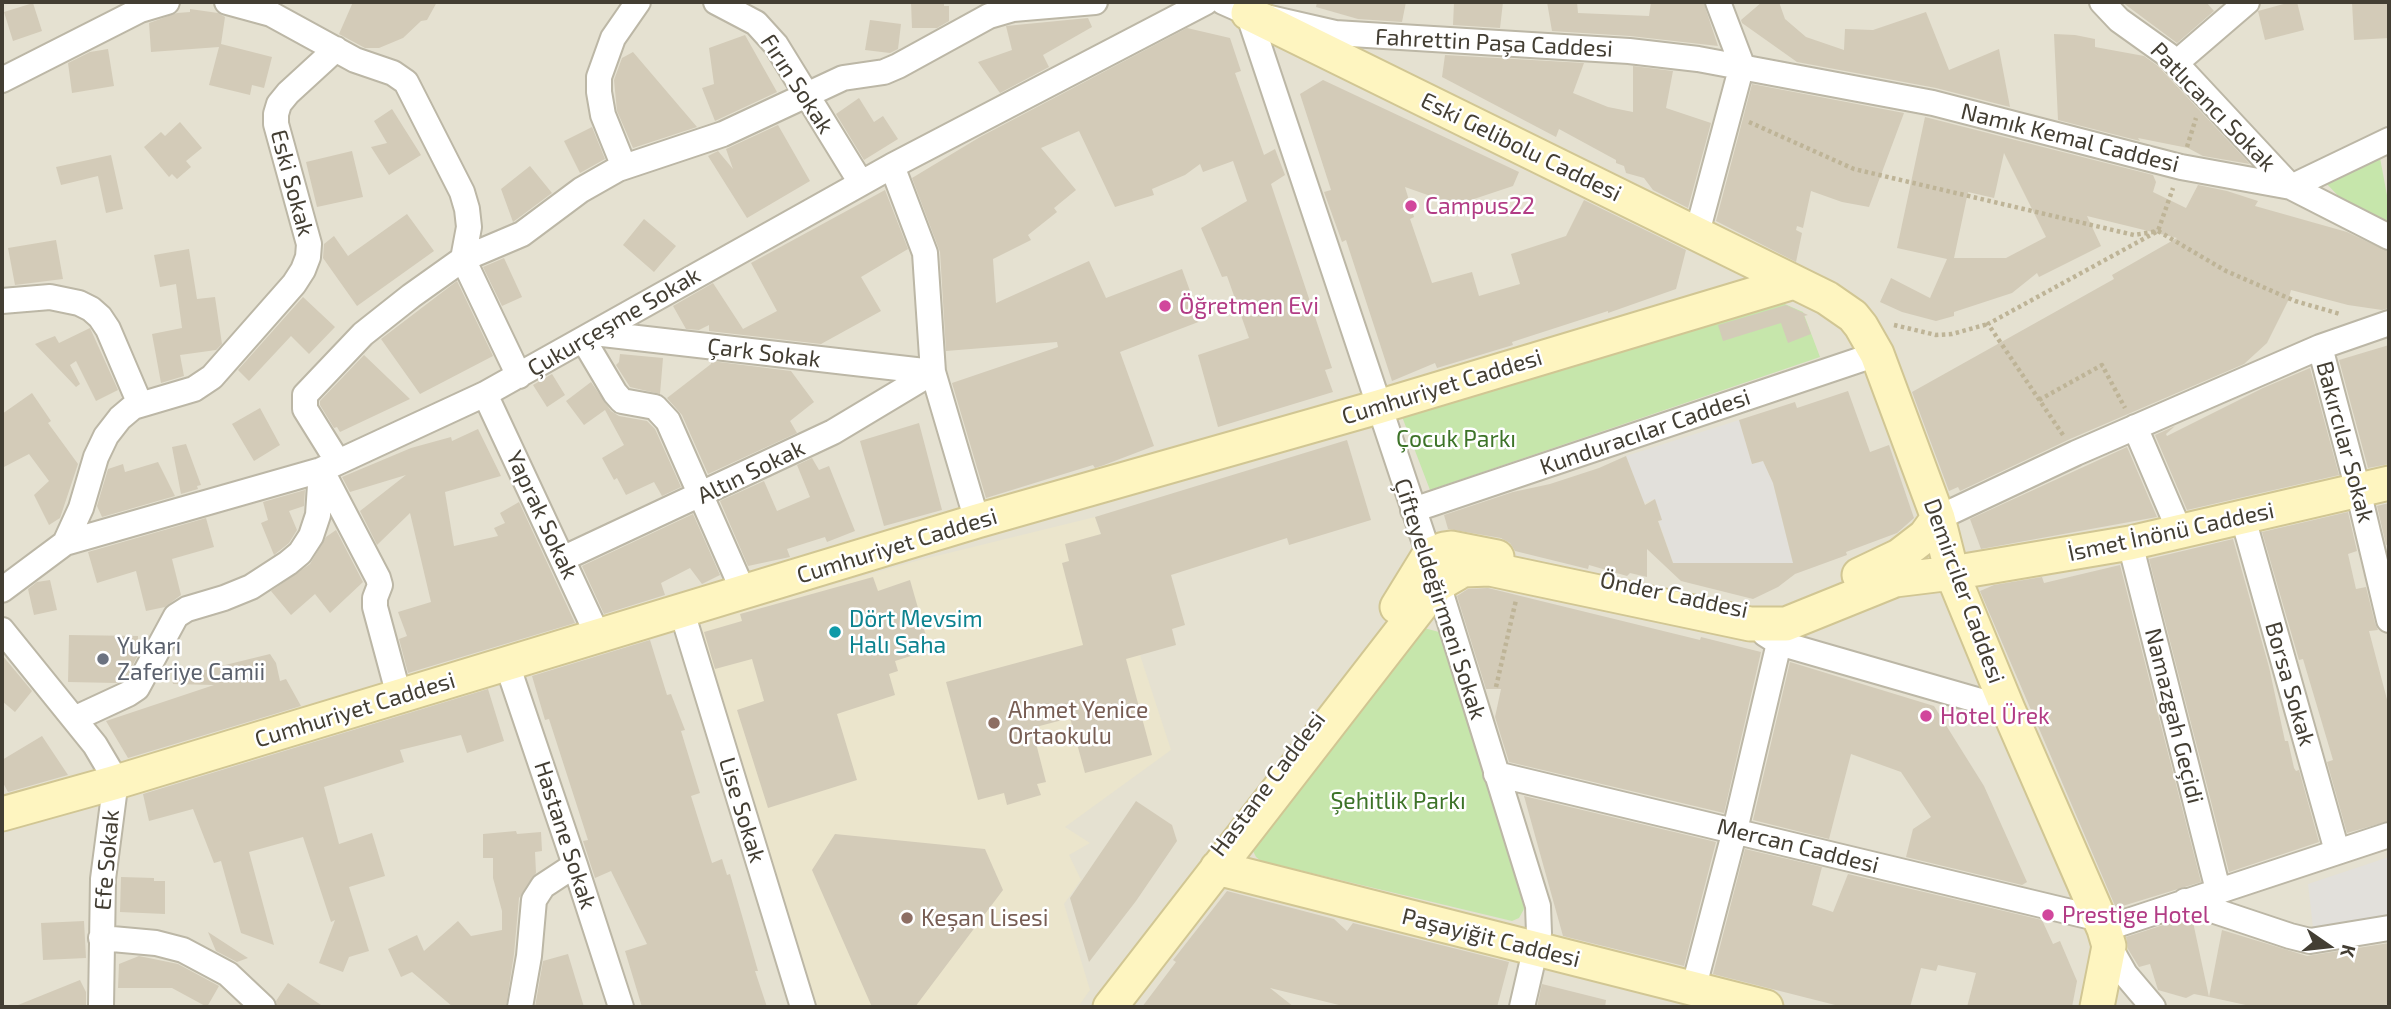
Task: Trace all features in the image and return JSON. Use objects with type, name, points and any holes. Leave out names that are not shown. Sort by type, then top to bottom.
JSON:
[{"type":"main road","name":"Eski Gelibolu Caddesi","points":[[1241,6],[1410,93],[1794,282]]},
{"type":"main road","name":"Cumhuriyet Caddesi","points":[[2,814],[113,783],[978,522],[1378,407],[1794,282]]},
{"type":"main road","name":"Demirciler Caddesi","points":[[1794,282],[1827,298],[1853,316],[1877,354],[1938,518],[1952,573],[2104,932]]},
{"type":"main road","name":"İsmet İnönü Caddesi","points":[[1952,573],[2130,543],[2374,487]]},
{"type":"main road","name":"Önder Caddesi","points":[[1938,518],[1925,536],[1899,556],[1798,606],[1771,613],[1748,611],[1459,549],[1444,549],[1433,570],[1478,568],[1522,575],[1750,624],[1786,624],[1895,580],[1952,573]]},
{"type":"main road","name":"Hastane Caddesi","points":[[1110,1007],[1217,869],[1433,570]]},
{"type":"main road","name":"Hastane Caddesi","points":[[1098,1007],[1433,570]]},
{"type":"main road","name":"Paşayiğit Caddesi","points":[[1217,869],[1535,948],[1698,997],[1766,1007]]},
{"type":"main road","points":[[2097,1007],[2104,932]]},
{"type":"street","points":[[2,80],[140,10],[167,2]]},
{"type":"street","points":[[227,2],[271,14],[355,60],[393,73],[406,82],[457,180],[465,201],[469,227],[463,259],[519,376]]},
{"type":"street","points":[[624,167],[603,115],[599,76],[613,38],[638,2]]},
{"type":"street","name":"Fırın Sokak","points":[[716,2],[743,14],[767,33],[861,183]]},
{"type":"street","points":[[399,696],[375,607],[380,585],[378,578],[305,409],[304,395],[363,334],[463,259],[522,234],[581,190],[624,167],[723,134],[843,78],[884,72],[989,16],[1013,9],[1095,2]]},
{"type":"street","name":"Çukurçeşme Sokak","points":[[2,590],[65,543],[330,466],[485,394],[892,166],[1206,2]]},
{"type":"street","points":[[1697,233],[1742,65],[1718,2]]},
{"type":"street","name":"Patlıcancı Sokak","points":[[2102,2],[2119,20],[2176,63],[2291,187]]},
{"type":"street","points":[[2176,63],[2247,2]]},
{"type":"street","name":"Fahrettin Paşa Caddesi","points":[[1241,6],[1335,33],[1629,51],[1742,65]]},
{"type":"street","name":"Çifteyeldeğirmeni Sokak","points":[[1241,6],[1433,570],[1538,906],[1539,933],[1522,1007]]},
{"type":"street","points":[[1410,38],[1394,39],[1386,43],[1381,51],[1380,61],[1387,76],[1410,93]]},
{"type":"street","name":"Eski Sokak","points":[[140,404],[194,389],[212,377],[294,284],[308,257],[308,238],[276,124],[276,114],[279,104],[288,93],[336,49]]},
{"type":"street","name":"Namık Kemal Caddesi","points":[[1742,65],[1933,103],[2181,167],[2291,187],[2389,237]]},
{"type":"street","points":[[2291,187],[2389,141]]},
{"type":"street","points":[[892,166],[928,265],[933,372],[978,522]]},
{"type":"street","points":[[10,297],[65,299],[91,309],[108,329],[140,404],[125,412],[106,436],[96,457],[82,508],[65,543]]},
{"type":"street","points":[[1938,518],[2076,453],[2320,347],[2389,323]]},
{"type":"street","points":[[589,336],[615,393],[622,401],[647,404],[661,411],[702,495],[744,593]]},
{"type":"street","name":"Çark Sokak","points":[[589,336],[933,372]]},
{"type":"street","name":"Bakırcılar Sokak","points":[[2320,347],[2374,487],[2389,620]]},
{"type":"street","name":"Kunduracılar Caddesi","points":[[1413,510],[1877,354]]},
{"type":"street","name":"Altın Sokak","points":[[562,559],[833,432],[933,372]]},
{"type":"street","name":"Yaprak Sokak","points":[[485,394],[598,636]]},
{"type":"street","points":[[2135,427],[2180,532]]},
{"type":"street","points":[[74,719],[137,688],[176,616],[187,609],[251,587],[300,553],[311,536],[330,466]]},
{"type":"street","name":"Borsa Sokak","points":[[2243,518],[2337,850]]},
{"type":"street","name":"Namazgah Geçidi","points":[[2130,543],[2218,890]]},
{"type":"street","name":"Lise Sokak","points":[[682,612],[803,1007]]},
{"type":"street","points":[[1750,624],[1779,643],[2008,709]]},
{"type":"street","points":[[2,630],[101,753],[113,783]]},
{"type":"street","points":[[1698,997],[1779,643]]},
{"type":"street","name":"Hastane Sokak","points":[[507,664],[621,1007]]},
{"type":"street","name":"Mercan Caddesi","points":[[1496,774],[1735,830],[2104,932]]},
{"type":"street","name":"Efe Sokak","points":[[101,1007],[103,879],[113,783]]},
{"type":"street","points":[[2153,1007],[2125,974],[2104,932],[2185,901],[2389,835]]},
{"type":"street","points":[[520,1007],[529,956],[534,900],[543,886],[575,865]]},
{"type":"street","points":[[2185,901],[2310,941],[2389,928]]},
{"type":"street","points":[[101,938],[156,943],[183,950],[228,974],[263,1007]]},
{"type":"path","points":[[1886,322],[1923,334],[1936,335],[1952,334],[1988,324],[2158,231],[2203,93]]},
{"type":"path","points":[[1729,113],[1854,169],[2134,235],[2158,231],[2226,271],[2275,293],[2347,316]]},
{"type":"path","points":[[1988,324],[2076,453]]},
{"type":"path","points":[[2039,400],[2102,365],[2135,427]]},
{"type":"path","points":[[1484,736],[1522,575]]},
{"type":"shaded area","points":[[2,2],[2389,2],[2389,1007],[2,1007]]},
{"type":"shaded area","points":[[1739,420],[1752,464],[1763,461],[1773,483],[1793,563],[1674,565],[1654,499],[1644,503],[1626,456]]},
{"type":"shaded area","points":[[1095,517],[1171,750],[1065,827],[1090,843],[1069,855],[1081,880],[1064,904],[1090,990],[1078,1007],[813,1007],[693,624],[916,561]]},
{"type":"shaded area","points":[[2389,857],[2389,923],[2314,936],[2308,884]]},
{"type":"green space","points":[[2380,158],[2389,206],[2387,224],[2348,206],[2325,182]]},
{"type":"green space","name":"Çocuk Parkı","points":[[1778,301],[1803,312],[1820,357],[1430,490],[1401,414]]},
{"type":"green space","name":"Şehitlik Parkı","points":[[1424,628],[1439,632],[1443,637],[1524,899],[1524,909],[1519,918],[1512,921],[1261,861],[1252,849]]},
{"type":"building","points":[[353,2],[437,2],[427,20],[421,21],[403,38],[379,48],[365,48],[339,34]]},
{"type":"building","points":[[911,2],[944,2],[944,6],[949,6],[949,21],[937,28],[912,28]]},
{"type":"building","points":[[1317,2],[1406,2],[1402,22],[1358,19],[1316,7]]},
{"type":"building","points":[[1454,2],[1503,2],[1500,28],[1453,25]]},
{"type":"building","points":[[1547,2],[1577,2],[1578,13],[1649,16],[1651,2],[1704,4],[1718,46],[1552,31]]},
{"type":"building","points":[[1762,2],[1779,2],[1785,19],[1806,37],[1844,50],[1845,29],[1873,30],[1926,12],[1949,70],[1999,49],[2010,107],[1936,88],[1797,62],[1742,23],[1741,20]]},
{"type":"building","points":[[2122,2],[2206,2],[2214,11],[2177,43]]},
{"type":"building","points":[[2297,2],[2304,30],[2265,40],[2258,11]]},
{"type":"building","points":[[2352,2],[2389,2],[2389,38],[2354,40]]},
{"type":"building","points":[[33,3],[42,31],[13,41],[4,12]]},
{"type":"building","points":[[190,9],[218,13],[225,17],[221,44],[272,57],[264,88],[252,85],[250,95],[209,85],[219,47],[151,52],[149,23],[177,13],[190,12]]},
{"type":"building","points":[[1088,18],[1092,27],[1043,55],[1049,67],[1000,93],[978,62],[1012,50],[1006,26]]},
{"type":"building","points":[[870,20],[901,24],[898,49],[890,53],[865,50]]},
{"type":"building","points":[[1187,28],[1230,38],[1241,71],[1235,73],[1264,155],[1275,149],[1285,175],[1271,184],[1332,368],[1325,370],[1333,392],[1218,427],[1198,355],[1249,338],[1227,276],[1222,277],[1201,228],[1247,201],[1233,161],[1203,172],[1200,164],[1185,175],[1152,189],[1154,195],[1115,207],[1079,131],[1041,148],[1076,190],[1054,208],[1057,212],[1028,235],[1031,240],[993,259],[996,303],[1089,261],[1106,298],[1182,269],[1201,321],[1120,352],[1154,446],[1095,468],[1093,465],[986,498],[952,383],[1058,347],[1057,342],[946,351],[940,252],[912,178],[980,137]]},
{"type":"building","points":[[2054,34],[2095,39],[2095,47],[2144,56],[2158,66],[2250,164],[2203,156],[2188,148],[2138,138],[2140,141],[2058,120]]},
{"type":"building","points":[[745,35],[777,92],[715,121],[702,88],[714,84],[709,48]]},
{"type":"building","points":[[108,49],[114,86],[72,93],[68,63],[90,52]]},
{"type":"building","points":[[633,52],[697,127],[633,148],[617,111],[614,80],[622,58]]},
{"type":"building","points":[[1445,55],[1584,63],[1573,93],[1608,107],[1633,112],[1633,66],[1673,71],[1666,108],[1711,123],[1688,208],[1653,190],[1644,178],[1626,173],[1624,166],[1616,163],[1616,160],[1559,129],[1556,137],[1442,77]]},
{"type":"building","points":[[1323,80],[1519,172],[1513,186],[1456,205],[1405,187],[1414,217],[1410,219],[1432,283],[1472,272],[1479,296],[1520,284],[1511,254],[1566,236],[1584,200],[1686,250],[1676,289],[1512,342],[1513,345],[1437,368],[1435,363],[1392,381],[1346,240],[1342,242],[1324,192],[1331,190],[1300,94]]},
{"type":"building","points":[[1752,84],[1904,113],[1869,207],[1842,202],[1811,191],[1803,228],[1797,226],[1796,230],[1802,233],[1796,262],[1716,221]]},
{"type":"building","points":[[859,98],[874,122],[883,116],[898,139],[864,160],[836,114]]},
{"type":"building","points":[[392,109],[421,155],[389,175],[371,147],[387,143],[374,121]]},
{"type":"building","points":[[1925,117],[2153,175],[2156,182],[2153,192],[2186,208],[2198,185],[2227,191],[2258,201],[2255,206],[2347,232],[2389,252],[2389,308],[2382,310],[2348,305],[2291,290],[2267,343],[2244,364],[2070,439],[1960,491],[1958,487],[1949,491],[1912,392],[2114,279],[2112,275],[2177,238],[2087,216],[2101,246],[2039,277],[2037,273],[2012,293],[1954,312],[1954,316],[1936,321],[1902,312],[1880,302],[1891,278],[1930,298],[1947,259],[1897,248]],"holes":[[[2004,153],[2046,237],[2006,258],[1954,258],[1968,192],[1994,198]]]},
{"type":"building","points":[[180,122],[202,148],[186,161],[191,167],[177,179],[172,174],[169,177],[144,147],[161,132],[165,136]]},
{"type":"building","points":[[778,125],[810,181],[747,218],[708,156],[718,151],[733,169],[726,149]]},
{"type":"building","points":[[592,127],[605,159],[580,173],[564,141]]},
{"type":"building","points":[[352,151],[363,197],[317,207],[306,162]]},
{"type":"building","points":[[111,155],[123,209],[106,213],[98,176],[61,185],[56,167]]},
{"type":"building","points":[[530,166],[552,193],[513,222],[501,189]]},
{"type":"building","points":[[885,190],[908,249],[861,277],[881,311],[821,344],[709,331],[709,325],[699,330],[686,329],[673,306],[713,283],[743,329],[777,311],[751,263]]},
{"type":"building","points":[[407,214],[434,251],[357,306],[323,258],[324,244],[334,236],[348,256]]},
{"type":"building","points":[[644,219],[676,246],[654,272],[623,245]]},
{"type":"building","points":[[56,240],[63,279],[15,285],[8,248]]},
{"type":"building","points":[[189,249],[197,299],[215,297],[222,344],[216,350],[180,355],[184,376],[161,383],[152,334],[182,328],[176,284],[160,287],[154,255]]},
{"type":"building","points":[[504,258],[522,297],[502,306],[483,267]]},
{"type":"building","points":[[457,281],[493,356],[420,394],[381,339]]},
{"type":"building","points":[[303,297],[335,327],[309,354],[291,336],[249,381],[238,370]]},
{"type":"building","points":[[1786,305],[1808,315],[1804,316],[1811,334],[1788,343],[1781,323],[1723,341],[1718,325]]},
{"type":"building","points":[[90,328],[118,390],[96,401],[76,361],[70,365],[80,384],[76,387],[35,344],[55,336],[59,343]]},
{"type":"building","points":[[2389,345],[2389,464],[2368,468],[2339,360]]},
{"type":"building","points":[[620,354],[663,358],[660,394],[630,387],[616,365]]},
{"type":"building","points":[[364,355],[410,399],[340,432],[337,427],[334,428],[320,401]]},
{"type":"building","points":[[711,361],[791,371],[814,402],[790,421],[797,433],[708,474],[682,415],[667,398],[711,364]]},
{"type":"building","points":[[2310,368],[2339,475],[2187,510],[2155,435],[2175,426],[2167,436],[2263,388]]},
{"type":"building","points":[[552,374],[565,395],[547,407],[533,385]]},
{"type":"building","points":[[591,382],[611,411],[619,416],[647,421],[655,429],[681,487],[662,496],[654,482],[626,495],[602,458],[624,445],[605,410],[584,425],[566,401]]},
{"type":"building","points":[[1848,391],[1870,452],[1889,445],[1914,518],[1897,533],[1795,574],[1778,587],[1753,599],[1681,581],[1647,549],[1647,577],[1630,573],[1627,576],[1589,565],[1588,569],[1515,551],[1510,543],[1501,538],[1448,529],[1444,515],[1513,492],[1550,484],[1626,456],[1645,505],[1655,499],[1662,520],[1658,521],[1673,563],[1793,563],[1773,483],[1763,461],[1752,464],[1739,420],[1795,402],[1797,408]]},
{"type":"building","points":[[32,393],[51,421],[48,423],[78,464],[60,518],[49,525],[34,495],[49,481],[29,454],[2,468],[2,414]]},
{"type":"building","points":[[260,408],[280,445],[254,461],[232,424]]},
{"type":"building","points":[[919,423],[942,510],[884,526],[860,441]]},
{"type":"building","points":[[478,429],[501,476],[445,492],[454,546],[498,536],[494,528],[505,523],[500,513],[519,502],[575,623],[408,673],[399,639],[407,636],[398,612],[431,602],[410,513],[377,545],[360,511],[406,475],[350,492],[342,477],[411,448],[451,437],[452,441]]},
{"type":"building","points":[[1347,440],[1371,520],[1289,545],[1287,538],[1171,575],[1185,625],[1172,629],[1176,645],[1126,659],[1152,755],[1085,773],[1070,718],[1032,728],[1046,782],[1037,784],[1041,795],[1007,805],[1004,793],[978,800],[946,682],[1083,645],[1062,563],[1069,561],[1065,544],[1101,534],[1095,517]]},
{"type":"building","points":[[186,444],[201,485],[197,486],[198,489],[181,494],[172,447]]},
{"type":"building","points":[[2127,447],[2157,517],[1981,549],[1970,519]]},
{"type":"building","points":[[812,458],[819,470],[829,466],[855,531],[827,542],[825,537],[787,549],[790,557],[748,566],[720,501],[764,481],[777,511],[810,497],[797,465]]},
{"type":"building","points":[[158,462],[175,496],[102,517],[97,506],[108,469],[123,464],[125,472]]},
{"type":"building","points":[[305,490],[304,506],[289,511],[297,530],[289,543],[274,555],[261,523],[268,520],[263,502]]},
{"type":"building","points":[[2389,503],[2389,544],[2386,545],[2377,506]]},
{"type":"building","points":[[2348,512],[2357,551],[2348,554],[2356,589],[2366,587],[2378,630],[2369,631],[2389,707],[2389,821],[2347,833],[2327,762],[2333,760],[2303,659],[2299,660],[2262,532]]},
{"type":"building","points":[[693,514],[720,575],[702,584],[690,568],[661,583],[665,595],[604,614],[582,566]]},
{"type":"building","points":[[206,518],[214,547],[172,559],[181,595],[165,607],[146,611],[136,571],[97,583],[88,552]]},
{"type":"building","points":[[336,530],[363,582],[330,613],[315,594],[291,615],[271,591],[310,564],[326,537]]},
{"type":"building","points":[[2233,539],[2269,667],[2285,741],[2288,741],[2294,768],[2299,770],[2319,842],[2229,872],[2149,559]]},
{"type":"building","points":[[2120,565],[2201,882],[2116,908],[1980,591],[1994,585],[2042,577],[2044,583]]},
{"type":"building","points":[[873,577],[878,591],[910,580],[930,650],[895,661],[898,671],[889,674],[895,695],[837,714],[857,780],[768,808],[737,710],[764,701],[752,659],[715,669],[704,632],[742,621],[740,614]]},
{"type":"building","points":[[50,580],[57,610],[34,615],[28,589],[37,582]]},
{"type":"building","points":[[1488,588],[1700,640],[1701,637],[1761,652],[1724,813],[1509,762],[1495,717],[1501,689],[1486,689],[1457,596],[1468,589]]},
{"type":"building","name":"Yukarı Zaferiye Camii","points":[[69,635],[138,636],[138,655],[126,678],[117,683],[68,682]]},
{"type":"building","points":[[650,640],[667,695],[671,694],[685,730],[681,731],[700,793],[691,796],[712,863],[722,859],[727,875],[730,874],[767,1007],[642,1007],[625,951],[647,944],[611,871],[595,878],[583,841],[588,840],[549,719],[545,720],[532,676]]},
{"type":"building","points":[[270,654],[276,663],[280,681],[286,679],[301,706],[128,758],[106,721],[214,685],[173,684],[172,678]]},
{"type":"building","points":[[2,655],[32,691],[15,712],[2,701]]},
{"type":"building","points":[[1790,662],[1934,706],[1984,786],[2027,882],[2022,885],[1906,857],[1913,829],[1931,817],[1901,772],[1851,754],[1829,839],[1753,820]]},
{"type":"building","points":[[488,689],[504,741],[467,753],[461,735],[400,750],[404,762],[324,787],[339,844],[372,833],[385,876],[349,887],[369,951],[349,957],[343,972],[319,963],[335,920],[331,922],[303,837],[249,852],[274,945],[241,933],[221,861],[214,863],[193,809],[149,821],[143,794]]},
{"type":"building","points":[[42,736],[68,775],[8,792],[2,781],[2,760]]},
{"type":"building","points":[[1524,796],[1716,842],[1684,966],[1563,936]]},
{"type":"building","points":[[1136,801],[1172,825],[1177,841],[1136,901],[1089,962],[1070,898]]},
{"type":"building","points":[[516,831],[517,834],[541,832],[542,851],[535,852],[536,873],[519,898],[506,1007],[453,1007],[412,972],[401,977],[388,949],[417,935],[424,951],[458,921],[471,936],[502,930],[502,911],[493,878],[493,858],[483,858],[483,834]]},
{"type":"building","points":[[835,834],[985,849],[1003,890],[915,1007],[872,1007],[812,870]]},
{"type":"building","points":[[1745,849],[1822,867],[1812,905],[1833,912],[1848,874],[2042,920],[2053,944],[2060,941],[2077,981],[2072,1007],[1967,1007],[1976,973],[1938,965],[1936,971],[1921,968],[1910,1007],[1843,1007],[1713,974]]},
{"type":"building","points":[[121,877],[165,881],[165,914],[120,912]]},
{"type":"building","points":[[1227,891],[1334,919],[1347,931],[1353,923],[1509,962],[1497,1007],[1347,1007],[1270,988],[1294,1007],[1142,1007],[1176,962],[1173,960]]},
{"type":"building","points":[[2182,919],[2193,922],[2209,997],[2194,994],[2186,998],[2158,990],[2150,964],[2139,967],[2128,949],[2126,937]]},
{"type":"building","points":[[84,921],[86,958],[43,960],[41,923]]},
{"type":"building","points":[[2222,930],[2307,956],[2389,943],[2389,1004],[2375,1007],[2255,1007],[2209,997]]},
{"type":"building","points":[[208,932],[248,958],[237,962],[216,951]]},
{"type":"building","points":[[568,954],[584,1007],[535,1007],[543,961]]},
{"type":"building","points":[[139,956],[178,964],[219,986],[207,1007],[172,988],[118,988],[119,964]]},
{"type":"building","points":[[80,980],[86,992],[86,1007],[13,1007]]},
{"type":"building","points":[[288,983],[324,1007],[277,1007],[276,1001]]},
{"type":"building","points":[[1542,984],[1606,1000],[1605,1007],[1537,1007]]},
{"type":"place","name":"Campus22","points":[[1411,206]]},
{"type":"place","name":"Öğretmen Evi","points":[[1165,306]]},
{"type":"place","name":"Dört Mevsim Halı Saha","points":[[835,632]]},
{"type":"place","name":"Yukarı Zaferiye Camii","points":[[103,659]]},
{"type":"place","name":"Hotel Ürek","points":[[1926,716]]},
{"type":"place","name":"Ahmet Yenice Ortaokulu","points":[[994,723]]},
{"type":"place","name":"Prestige Hotel","points":[[2048,915]]},
{"type":"place","name":"Keşan Lisesi","points":[[907,918]]}]
